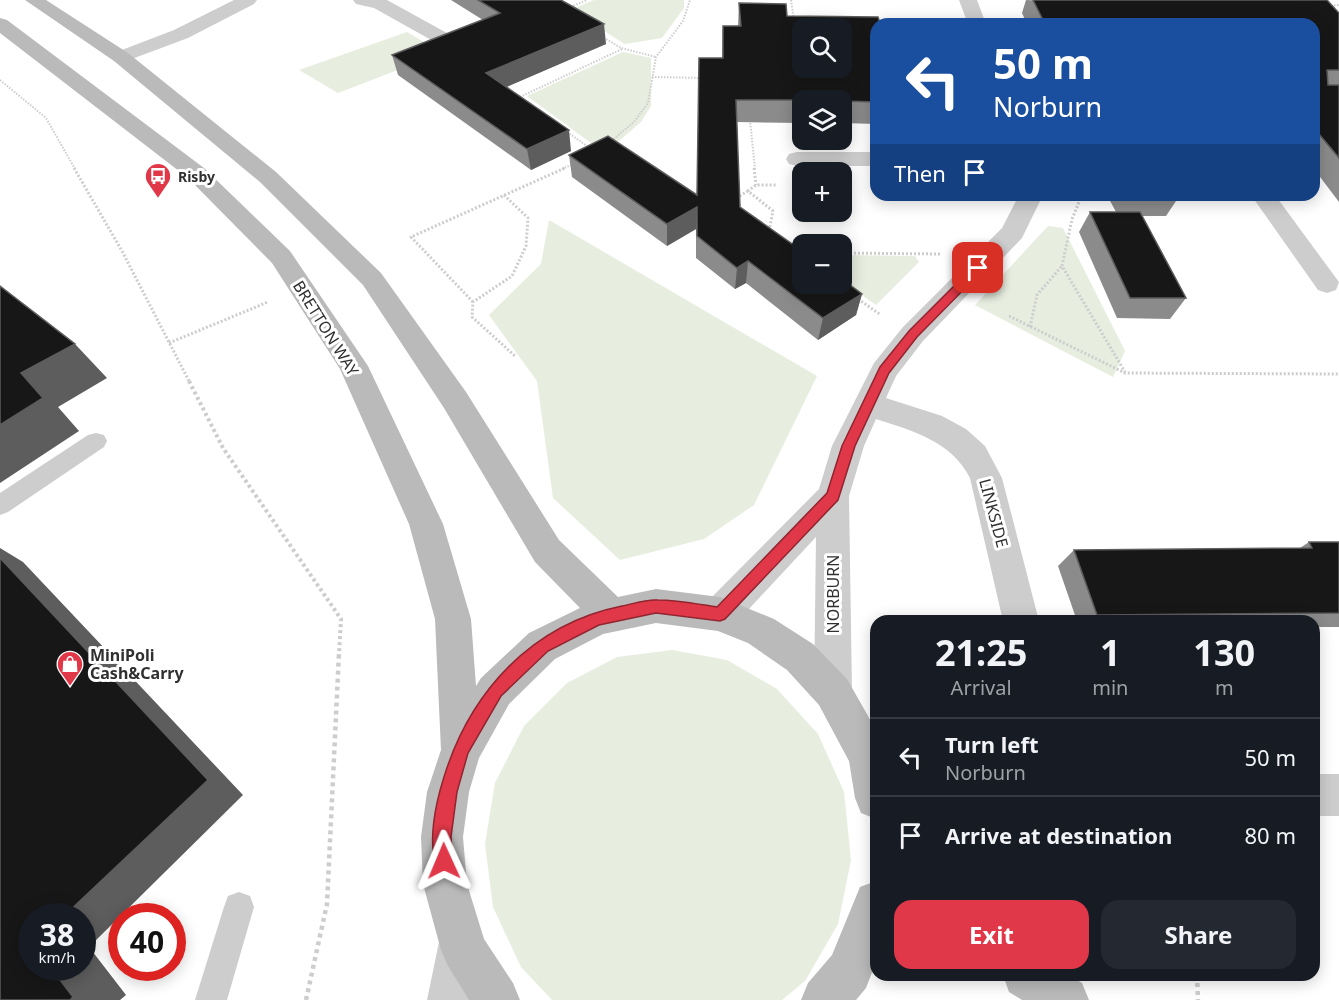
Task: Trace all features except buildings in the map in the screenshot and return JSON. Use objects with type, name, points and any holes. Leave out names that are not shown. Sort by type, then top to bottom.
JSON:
[{"type":"street","points":[[34,0],[121,57],[268,177],[372,279],[455,400],[547,551],[611,615]]},
{"type":"street","points":[[121,57],[181,34],[248,0]]},
{"type":"street","points":[[362,0],[380,4],[449,42]]},
{"type":"street","points":[[968,0],[975,18]]},
{"type":"street","name":"BRETTON WAY","points":[[0,24],[196,173],[281,257],[353,366],[426,524],[453,620],[461,750]]},
{"type":"street","points":[[797,159],[870,159]]},
{"type":"street","name":"NORBURN","points":[[833,692],[833,496],[848,446],[884,371],[913,334],[1013,232],[1029,201]]},
{"type":"street","points":[[1267,201],[1327,284]]},
{"type":"street","name":"LINKSIDE","points":[[867,404],[931,425],[955,438],[974,456],[986,477],[1020,615]]},
{"type":"street","name":"NORBURN","points":[[720,614],[833,496]]},
{"type":"street","points":[[496,1000],[464,950],[445,884],[442,837],[448,792],[461,750],[495,691],[542,646],[597,618],[656,606],[720,614],[761,631],[800,657],[833,692],[868,756],[870,766]]},
{"type":"street","points":[[1320,795],[1339,795]]},
{"type":"street","points":[[825,1000],[849,970],[870,918]]},
{"type":"street","points":[[451,1000],[462,942]]},
{"type":"street","points":[[1035,981],[1065,1000]]},
{"type":"lane","points":[[0,505],[96,441]]},
{"type":"lane","points":[[211,1000],[239,907]]},
{"type":"path","points":[[560,11],[587,0]]},
{"type":"path","points":[[604,147],[634,122],[648,103],[656,57],[683,21],[690,0]]},
{"type":"path","points":[[791,0],[793,18]]},
{"type":"path","points":[[1321,6],[1339,5]]},
{"type":"path","points":[[601,36],[622,49],[656,57]]},
{"type":"path","points":[[527,103],[518,96],[622,49]]},
{"type":"path","points":[[652,77],[710,78]]},
{"type":"path","points":[[0,80],[46,118],[122,251],[223,448],[341,619],[327,904],[306,1000]]},
{"type":"path","points":[[730,201],[756,185],[749,114]]},
{"type":"path","points":[[562,129],[588,148],[596,147]]},
{"type":"path","points":[[515,356],[472,317],[473,302],[411,237],[579,161]]},
{"type":"path","points":[[748,191],[773,211],[768,239]]},
{"type":"path","points":[[473,302],[513,276],[526,246],[528,218],[504,195]]},
{"type":"path","points":[[1030,327],[1037,295],[1062,266],[1072,219],[1080,201]]},
{"type":"path","points":[[852,253],[948,254],[978,268]]},
{"type":"path","points":[[1062,266],[1125,373]]},
{"type":"path","points":[[852,295],[913,334]]},
{"type":"path","points":[[169,344],[273,300]]},
{"type":"path","points":[[1008,316],[1125,373],[1339,374]]},
{"type":"path","points":[[1197,981],[1198,1000]]},
{"type":"shaded area","points":[[594,0],[684,0],[684,8],[662,38],[625,44],[570,10]]},
{"type":"shaded area","points":[[407,32],[442,53],[338,93],[299,70]]},
{"type":"shaded area","points":[[623,52],[651,58],[651,106],[641,122],[613,146],[591,143],[527,96]]},
{"type":"shaded area","points":[[549,220],[817,376],[754,505],[704,539],[620,560],[553,498],[537,381],[489,315],[541,264]]},
{"type":"shaded area","points":[[1048,226],[1063,228],[1125,351],[1113,377],[975,305]]},
{"type":"shaded area","points":[[852,255],[915,256],[919,262],[876,305],[852,288]]},
{"type":"shaded area","points":[[672,650],[727,660],[777,689],[818,734],[844,792],[851,860],[838,924],[805,981],[782,1000],[552,1000],[521,967],[493,907],[485,844],[495,783],[524,726],[567,683],[617,657]]},
{"type":"place","name":"Risby","points":[[158,199]]},
{"type":"place","name":"MiniPoli Cash&Carry","points":[[70,687]]},
{"type":"route","points":[[444,861],[442,837],[448,792],[461,750],[495,691],[542,646],[597,618],[656,606],[720,614],[833,496],[848,446],[884,371],[913,334],[978,268]]}]
